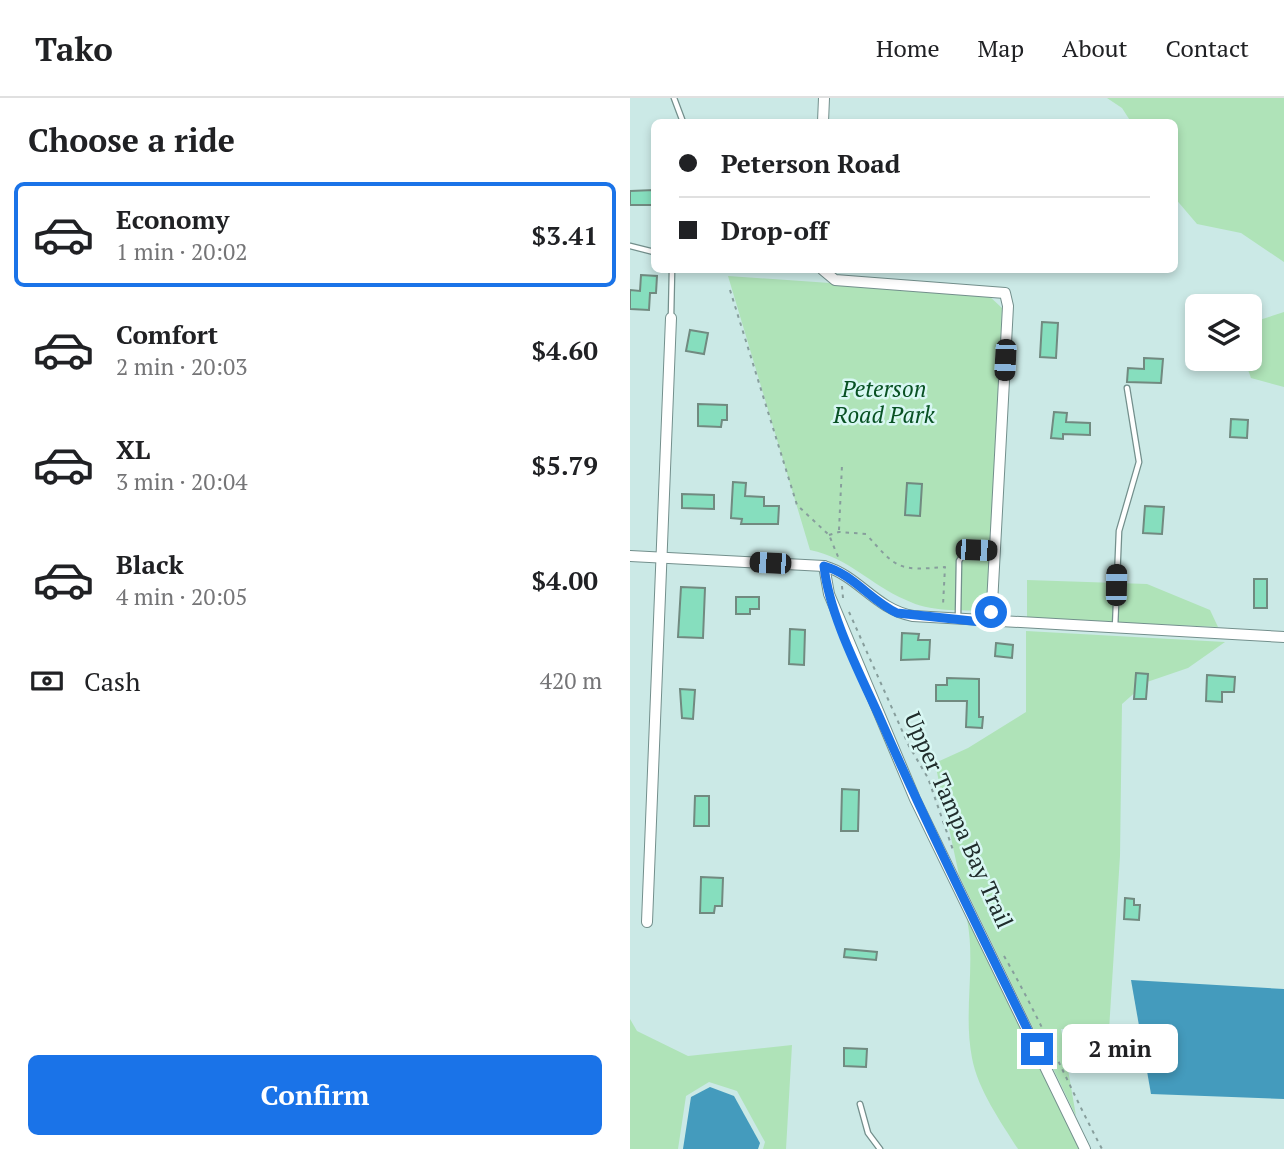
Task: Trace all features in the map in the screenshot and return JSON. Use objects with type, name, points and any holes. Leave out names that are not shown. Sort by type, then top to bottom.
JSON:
[{"type":"street","points":[[823,119],[824,98]]},
{"type":"street","points":[[827,273],[835,280],[1005,293],[1008,306],[991,623]]},
{"type":"street","points":[[647,922],[671,318]]},
{"type":"street","points":[[630,556],[824,566],[840,572],[886,608],[897,613],[991,623],[1284,636]]},
{"type":"street","points":[[824,566],[829,594],[915,799],[1085,1149]]},
{"type":"lane","points":[[674,98],[682,119]]},
{"type":"lane","points":[[630,246],[651,250]]},
{"type":"lane","points":[[671,318],[672,273]]},
{"type":"lane","points":[[1115,629],[1119,531],[1139,463],[1127,388]]},
{"type":"lane","points":[[958,620],[959,561],[964,553],[995,550]]},
{"type":"lane","points":[[860,1104],[868,1133],[880,1149]]},
{"type":"path","points":[[730,290],[797,505],[830,535],[838,552],[843,599]]},
{"type":"path","points":[[839,532],[842,465]]},
{"type":"path","points":[[830,535],[839,532],[866,534],[886,556],[905,569],[945,567],[943,610]]},
{"type":"path","name":"Upper Tampa Bay Trail","points":[[849,612],[909,746],[928,778],[943,830],[955,855]]},
{"type":"path","name":"Upper Tampa Bay Trail","points":[[999,948],[1026,994],[1072,1093],[1102,1149]]},
{"type":"green space","points":[[1107,98],[1284,98],[1284,262],[1241,233],[1197,224],[1178,202],[1178,119],[1129,119],[1122,108]]},
{"type":"green space","name":"Peterson Road Park","points":[[728,276],[987,294],[1002,308],[987,611],[945,610],[915,604],[893,594],[837,559],[810,550]]},
{"type":"green space","points":[[1284,312],[1284,387],[1251,378],[1248,371],[1262,371],[1262,319]]},
{"type":"green space","points":[[1027,580],[1147,584],[1210,610],[1218,627],[1027,618]]},
{"type":"green space","points":[[1026,631],[1225,642],[1188,668],[1147,682],[1122,704],[1120,856],[1109,1030],[1061,1029],[1076,1116],[959,875],[935,763],[968,748],[1026,712]]},
{"type":"green space","points":[[967,919],[1079,1149],[1018,1149],[985,1094],[975,1070],[970,1041],[970,954]]},
{"type":"green space","points":[[630,1019],[637,1031],[688,1056],[792,1045],[786,1149],[763,1149],[765,1142],[737,1091],[709,1082],[686,1096],[678,1149],[630,1149]]},
{"type":"water","points":[[1131,980],[1284,989],[1284,1099],[1151,1094]]},
{"type":"water","points":[[710,1087],[734,1096],[760,1143],[758,1149],[683,1149],[691,1097]]},
{"type":"building","points":[[651,190],[651,205],[630,205],[630,191]]},
{"type":"building","points":[[641,275],[657,276],[656,293],[650,293],[649,310],[630,309],[630,290],[640,291]]},
{"type":"building","points":[[1042,322],[1058,323],[1056,358],[1040,357]]},
{"type":"building","points":[[690,330],[708,333],[704,354],[686,351]]},
{"type":"building","points":[[1144,358],[1163,359],[1161,383],[1127,382],[1128,368],[1144,369]]},
{"type":"building","points":[[698,404],[727,405],[727,420],[722,420],[721,427],[698,426]]},
{"type":"building","points":[[1054,412],[1067,413],[1066,422],[1090,423],[1090,435],[1063,434],[1063,439],[1051,438]]},
{"type":"building","points":[[1231,419],[1248,420],[1247,438],[1230,437]]},
{"type":"building","points":[[733,482],[746,483],[745,496],[764,497],[764,506],[779,506],[778,524],[741,524],[742,519],[731,518]]},
{"type":"building","points":[[907,483],[922,484],[920,516],[905,515]]},
{"type":"building","points":[[682,494],[714,495],[714,509],[682,508]]},
{"type":"building","points":[[1145,506],[1164,507],[1162,534],[1143,533]]},
{"type":"building","points":[[1254,579],[1267,579],[1267,608],[1254,608]]},
{"type":"building","points":[[681,587],[705,588],[703,638],[678,637]]},
{"type":"building","points":[[736,597],[759,597],[759,609],[750,609],[750,614],[736,614]]},
{"type":"building","points":[[790,629],[805,630],[804,665],[789,664]]},
{"type":"building","points":[[902,633],[919,634],[918,640],[930,640],[929,659],[901,660]]},
{"type":"building","points":[[996,643],[1013,645],[1012,658],[995,656]]},
{"type":"building","points":[[1136,673],[1148,674],[1146,699],[1134,699]]},
{"type":"building","points":[[1207,675],[1235,677],[1234,692],[1222,692],[1222,702],[1206,701]]},
{"type":"building","points":[[947,678],[979,679],[979,717],[983,717],[982,728],[966,727],[967,701],[936,701],[936,685],[947,685]]},
{"type":"building","points":[[680,689],[695,690],[693,719],[682,718]]},
{"type":"building","points":[[842,789],[859,790],[858,831],[841,831]]},
{"type":"building","points":[[695,796],[709,796],[709,826],[694,826]]},
{"type":"building","points":[[701,877],[723,878],[722,906],[715,906],[714,913],[700,913]]},
{"type":"building","points":[[1125,898],[1134,899],[1134,905],[1140,905],[1139,920],[1124,919]]},
{"type":"building","points":[[845,949],[877,952],[876,960],[844,957]]},
{"type":"building","points":[[844,1048],[867,1049],[866,1067],[844,1066]]},
{"type":"route","points":[[991,612],[991,623],[897,613],[886,608],[840,572],[824,566],[829,594],[866,688],[915,799],[1037,1049]]}]
